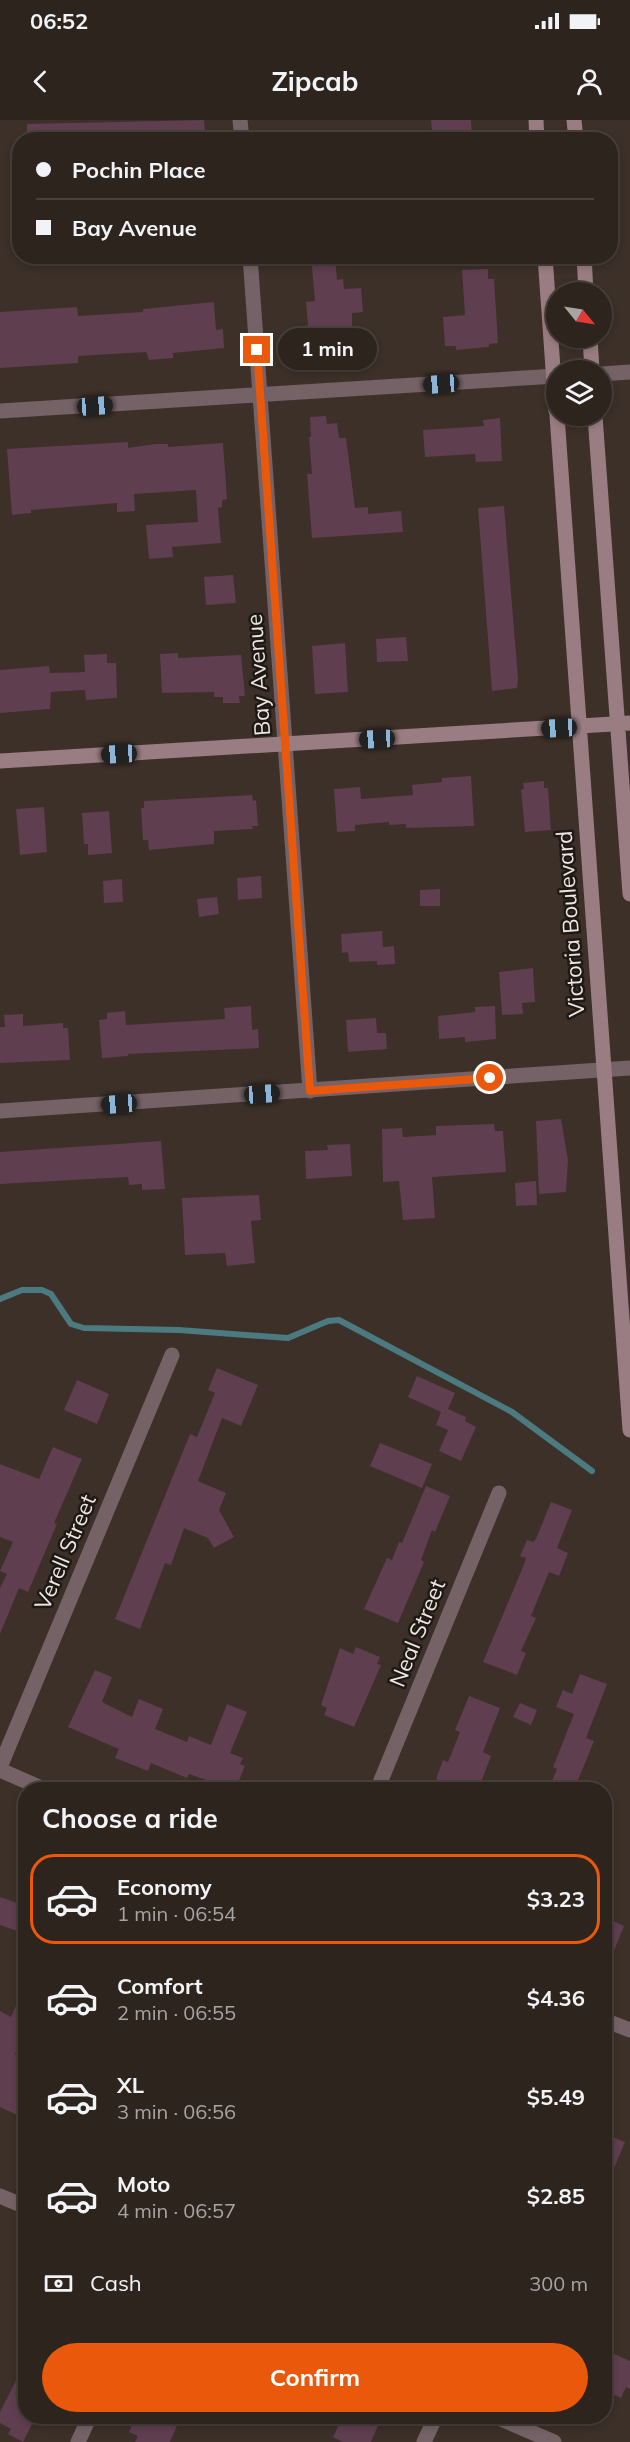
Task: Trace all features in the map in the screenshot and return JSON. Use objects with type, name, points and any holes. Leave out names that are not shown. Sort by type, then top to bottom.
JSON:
[{"type":"main road","points":[[546,264],[554,360]]},
{"type":"main road","points":[[584,264],[585,282]]},
{"type":"main road","name":"Victoria Boulevard","points":[[558,426],[630,1430]]},
{"type":"main road","points":[[596,426],[624,723],[630,894]]},
{"type":"main road","points":[[0,761],[624,723]]},
{"type":"street","name":"Bay Avenue","points":[[251,264],[310,1091]]},
{"type":"street","points":[[612,373],[630,372]]},
{"type":"street","points":[[0,411],[546,377]]},
{"type":"street","points":[[0,1111],[630,1068]]},
{"type":"street","name":"Verell Street","points":[[0,1769],[172,1354]]},
{"type":"street","name":"Neal Street","points":[[380,1782],[499,1493]]},
{"type":"street","points":[[0,1769],[28,1782]]},
{"type":"street","points":[[612,2023],[630,2030]]},
{"type":"street","points":[[0,2196],[18,2204]]},
{"type":"street","points":[[78,2442],[86,2424]]},
{"type":"street","points":[[424,2442],[432,2424]]},
{"type":"street","points":[[512,2424],[554,2442]]},
{"type":"building","points":[[204,120],[205,132],[27,132],[27,124]]},
{"type":"building","points":[[431,120],[471,120],[472,132],[432,132]]},
{"type":"building","points":[[312,264],[336,264],[337,280],[343,279],[344,289],[361,288],[363,312],[352,313],[352,356],[334,356],[334,360],[306,361],[304,326],[308,325],[306,302],[315,301]]},
{"type":"building","points":[[488,269],[488,279],[494,279],[498,343],[489,344],[489,347],[456,350],[456,346],[445,346],[443,317],[465,315],[462,270]]},
{"type":"building","points":[[214,302],[216,330],[223,329],[224,348],[173,353],[173,358],[149,360],[146,352],[78,356],[78,363],[0,368],[0,312],[77,307],[78,316],[143,312],[143,309]]},
{"type":"building","points":[[326,416],[327,424],[337,423],[339,438],[346,438],[355,508],[368,507],[368,514],[401,511],[403,532],[312,538],[307,474],[312,474],[310,417]]},
{"type":"building","points":[[500,418],[502,461],[476,462],[475,454],[425,457],[423,430],[484,426],[483,420]]},
{"type":"building","points":[[128,442],[128,448],[155,444],[168,444],[168,447],[223,443],[227,499],[222,500],[222,507],[218,508],[221,543],[172,547],[173,557],[149,559],[146,525],[198,522],[196,490],[134,494],[135,511],[117,512],[117,503],[31,510],[31,513],[12,515],[7,449]]},
{"type":"building","points":[[504,506],[518,679],[517,688],[492,691],[478,508]]},
{"type":"building","points":[[233,575],[236,603],[206,605],[204,577]]},
{"type":"building","points":[[406,637],[408,661],[377,662],[376,639]]},
{"type":"building","points":[[345,643],[348,692],[315,694],[312,646]]},
{"type":"building","points":[[178,653],[178,658],[241,655],[245,696],[239,696],[240,703],[223,703],[223,697],[214,697],[214,692],[162,693],[160,654]]},
{"type":"building","points":[[107,654],[107,663],[116,663],[117,698],[86,700],[85,690],[51,692],[50,709],[0,713],[0,670],[49,666],[50,673],[85,672],[84,655]]},
{"type":"building","points":[[471,776],[474,826],[406,828],[406,824],[389,825],[389,822],[355,825],[355,831],[337,832],[334,789],[360,787],[361,799],[413,795],[412,785],[442,782],[442,778]]},
{"type":"building","points":[[544,781],[544,788],[548,788],[551,830],[525,832],[521,790],[524,789],[523,783]]},
{"type":"building","points":[[252,795],[253,801],[256,800],[258,826],[252,826],[253,829],[214,831],[214,844],[149,850],[148,840],[143,840],[141,808],[144,808],[144,801]]},
{"type":"building","points":[[44,807],[47,852],[20,855],[16,809]]},
{"type":"building","points":[[109,811],[112,853],[88,855],[88,844],[84,844],[82,813]]},
{"type":"building","points":[[261,876],[262,898],[238,900],[237,878]]},
{"type":"building","points":[[122,879],[123,902],[104,903],[103,881]]},
{"type":"building","points":[[440,889],[440,906],[420,906],[420,890]]},
{"type":"building","points":[[217,897],[219,914],[199,917],[197,899]]},
{"type":"building","points":[[382,931],[383,947],[394,946],[395,964],[377,965],[377,961],[349,962],[348,952],[342,953],[341,934]]},
{"type":"building","points":[[533,968],[535,1002],[522,1003],[523,1014],[502,1015],[499,972]]},
{"type":"building","points":[[251,1006],[252,1030],[258,1029],[259,1048],[128,1054],[128,1056],[102,1058],[99,1020],[107,1019],[107,1013],[125,1011],[126,1025],[225,1019],[224,1008]]},
{"type":"building","points":[[495,1006],[496,1039],[465,1042],[465,1037],[439,1039],[438,1016],[475,1012],[475,1007]]},
{"type":"building","points":[[23,1014],[23,1026],[63,1023],[63,1028],[68,1028],[70,1060],[0,1063],[0,1027],[5,1027],[4,1015]]},
{"type":"building","points":[[376,1018],[377,1033],[386,1033],[387,1049],[348,1052],[346,1020]]},
{"type":"building","points":[[561,1119],[568,1160],[566,1192],[539,1194],[536,1121]]},
{"type":"building","points":[[494,1124],[495,1131],[503,1131],[506,1172],[432,1177],[435,1218],[403,1220],[399,1181],[383,1182],[382,1129],[402,1128],[403,1137],[436,1135],[436,1126]]},
{"type":"building","points":[[161,1141],[165,1189],[142,1190],[142,1184],[129,1185],[128,1177],[0,1184],[0,1152]]},
{"type":"building","points":[[350,1144],[352,1176],[306,1179],[305,1151],[328,1150],[327,1145]]},
{"type":"building","points":[[536,1181],[537,1205],[516,1206],[515,1183]]},
{"type":"building","points":[[259,1195],[261,1220],[251,1221],[255,1263],[227,1266],[225,1253],[185,1255],[182,1198]]},
{"type":"building","points":[[217,1368],[258,1385],[241,1426],[222,1418],[198,1481],[226,1493],[219,1510],[234,1537],[214,1548],[208,1538],[184,1528],[171,1565],[165,1563],[140,1629],[115,1619],[190,1434],[197,1437],[215,1393],[208,1390]]},
{"type":"building","points":[[417,1376],[455,1393],[448,1409],[466,1417],[465,1421],[476,1427],[461,1461],[439,1451],[448,1430],[436,1425],[441,1412],[408,1397]]},
{"type":"building","points":[[77,1380],[109,1394],[97,1424],[64,1410]]},
{"type":"building","points":[[380,1443],[432,1464],[422,1488],[370,1466]]},
{"type":"building","points":[[53,1447],[82,1459],[54,1523],[57,1524],[28,1592],[19,1588],[0,1634],[0,1588],[7,1574],[0,1571],[13,1542],[0,1537],[0,1464],[39,1479]]},
{"type":"building","points":[[426,1486],[450,1496],[435,1532],[432,1530],[421,1560],[424,1562],[398,1623],[364,1609],[387,1558],[392,1560],[399,1542],[402,1543]]},
{"type":"building","points":[[551,1502],[572,1510],[557,1548],[568,1553],[559,1576],[549,1572],[531,1616],[536,1618],[521,1651],[526,1653],[517,1675],[483,1662],[525,1562],[526,1558],[520,1556],[527,1540],[533,1542],[536,1539]]},
{"type":"building","points":[[356,1647],[380,1657],[377,1664],[381,1665],[354,1727],[324,1715],[327,1708],[321,1705],[340,1648],[353,1654]]},
{"type":"building","points":[[95,1670],[112,1677],[102,1702],[132,1717],[139,1699],[163,1709],[155,1729],[187,1742],[189,1736],[211,1745],[227,1704],[247,1712],[230,1753],[243,1758],[240,1764],[245,1766],[238,1782],[212,1782],[189,1774],[187,1778],[151,1763],[148,1771],[115,1758],[119,1749],[68,1727]]},
{"type":"building","points":[[580,1674],[607,1684],[586,1738],[594,1741],[577,1782],[551,1782],[557,1769],[553,1767],[574,1714],[556,1707],[563,1690],[572,1694]]},
{"type":"building","points":[[469,1696],[500,1708],[483,1752],[491,1756],[481,1782],[443,1782],[436,1779],[443,1760],[448,1762],[460,1732],[455,1730]]},
{"type":"building","points":[[520,1703],[537,1710],[531,1725],[513,1717]]},
{"type":"building","points":[[0,1897],[18,1903],[18,1931],[0,1925]]},
{"type":"building","points":[[612,1921],[624,1926],[612,1956]]},
{"type":"building","points":[[18,2002],[18,2048],[15,2054],[18,2055],[18,2115],[0,2107],[0,2011],[11,2017]]},
{"type":"building","points":[[612,2137],[625,2142],[612,2173]]},
{"type":"building","points":[[612,2353],[630,2361],[630,2389],[626,2387],[621,2398],[612,2394]]},
{"type":"building","points":[[18,2377],[18,2424],[32,2424],[23,2442],[8,2434],[11,2429],[0,2423],[0,2412]]},
{"type":"building","points":[[132,2424],[178,2424],[170,2442],[135,2442],[138,2436],[129,2432]]},
{"type":"building","points":[[339,2424],[379,2424],[371,2442],[343,2442],[333,2437]]},
{"type":"waterway","points":[[0,1299],[22,1290],[42,1290],[51,1294],[71,1324],[84,1328],[179,1330],[288,1338],[328,1321],[339,1320],[512,1412],[592,1471]]},
{"type":"route","points":[[257,350],[310,1091],[490,1078]]}]
